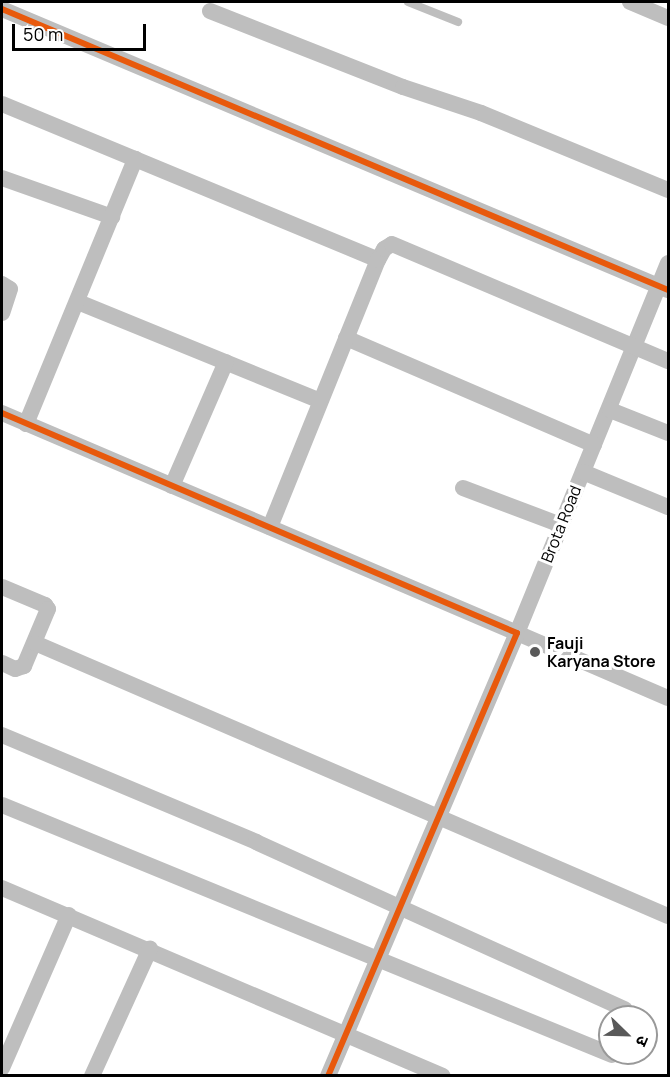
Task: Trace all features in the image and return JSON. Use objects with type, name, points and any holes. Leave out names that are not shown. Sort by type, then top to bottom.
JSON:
[{"type":"street","points":[[630,2],[669,18]]},
{"type":"street","points":[[2,9],[664,287]]},
{"type":"street","points":[[210,11],[403,87],[481,113],[669,190]]},
{"type":"street","points":[[2,104],[378,260]]},
{"type":"street","points":[[26,424],[135,159]]},
{"type":"street","points":[[2,178],[112,217]]},
{"type":"street","points":[[270,527],[378,260],[384,249],[393,244],[404,246],[669,361]]},
{"type":"street","name":"Brota Road","points":[[328,1076],[517,633],[634,347],[664,287],[669,263]]},
{"type":"street","points":[[2,284],[10,289],[2,313]]},
{"type":"street","points":[[78,302],[320,401]]},
{"type":"street","points":[[346,338],[594,445]]},
{"type":"street","points":[[171,486],[226,362]]},
{"type":"street","points":[[610,410],[669,433]]},
{"type":"street","points":[[2,413],[669,698]]},
{"type":"street","points":[[583,472],[669,507]]},
{"type":"street","points":[[463,488],[561,525]]},
{"type":"street","points":[[2,587],[47,607],[35,643],[20,669],[2,663]]},
{"type":"street","points":[[35,643],[669,916]]},
{"type":"street","points":[[2,735],[401,907],[616,1005]]},
{"type":"street","points":[[2,805],[598,1049]]},
{"type":"street","points":[[2,890],[150,949],[443,1076]]},
{"type":"street","points":[[2,1068],[69,915]]},
{"type":"street","points":[[92,1076],[150,949]]},
{"type":"lane","points":[[408,2],[458,22]]},
{"type":"cycle path","points":[[2,9],[668,290]]},
{"type":"cycle path","points":[[2,413],[517,633],[328,1076]]},
{"type":"place","name":"Fauji Karyana Store","points":[[535,652]]}]
